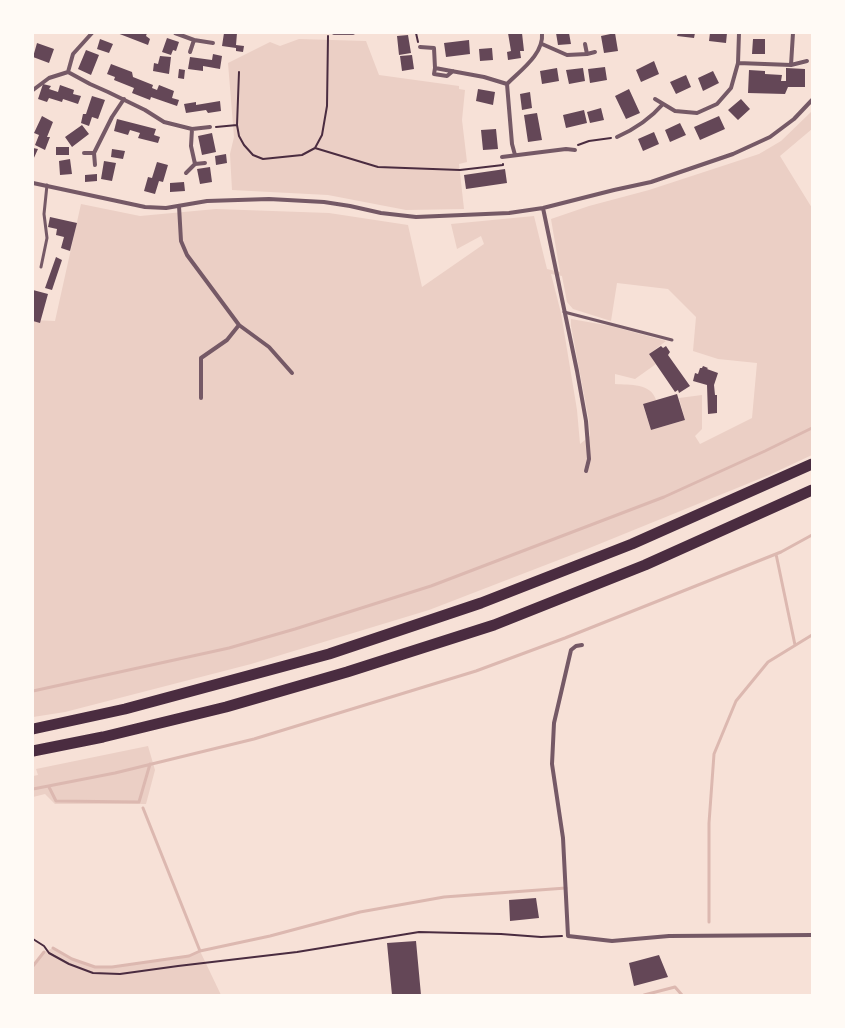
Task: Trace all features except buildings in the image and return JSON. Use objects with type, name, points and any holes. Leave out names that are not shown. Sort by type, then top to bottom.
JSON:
[{"type":"highway","points":[[33,729],[126,709],[322,656],[474,606],[632,544],[812,464]]},
{"type":"highway","points":[[33,751],[103,737],[226,707],[347,672],[494,625],[645,566],[812,490]]},
{"type":"street","points":[[68,72],[73,54],[92,33]]},
{"type":"street","points":[[175,33],[194,40],[213,43]]},
{"type":"street","points":[[334,33],[353,33]]},
{"type":"street","points":[[515,155],[512,144],[508,84],[535,55],[542,44],[542,33]]},
{"type":"street","points":[[655,99],[675,111],[697,112],[717,104],[732,88],[738,64],[739,33]]},
{"type":"street","points":[[791,64],[793,33]]},
{"type":"street","points":[[190,52],[194,40]]},
{"type":"street","points":[[542,44],[567,55],[595,52]]},
{"type":"street","points":[[585,44],[587,54]]},
{"type":"street","points":[[420,47],[434,48],[434,74],[447,76],[453,71],[484,77],[508,84]]},
{"type":"street","points":[[738,64],[791,64],[807,61]]},
{"type":"street","points":[[33,90],[48,78],[68,72],[90,84],[124,99],[164,122],[192,129],[210,127]]},
{"type":"street","points":[[95,165],[94,154],[112,117],[124,99]]},
{"type":"street","points":[[33,183],[145,207],[166,208],[206,201],[234,199],[324,202],[381,213],[416,217],[509,213],[543,208],[607,191],[651,182],[733,154],[770,137],[779,131],[812,100]]},
{"type":"street","points":[[617,137],[638,126],[653,115],[664,104]]},
{"type":"street","points":[[192,129],[192,146],[195,164]]},
{"type":"street","points":[[502,157],[566,149],[575,150]]},
{"type":"street","points":[[84,153],[94,154]]},
{"type":"street","points":[[186,173],[195,164],[205,163]]},
{"type":"street","points":[[179,206],[181,241],[187,255],[239,325],[269,347],[292,373]]},
{"type":"street","points":[[543,208],[586,421],[589,459],[586,471]]},
{"type":"street","points":[[202,398],[201,358],[227,340],[239,325]]},
{"type":"street","points":[[582,645],[576,646],[571,650],[554,723],[552,764],[563,838],[568,936],[612,941],[669,936],[812,935]]},
{"type":"lane","points":[[41,267],[47,238],[44,214],[47,185]]},
{"type":"lane","points":[[564,312],[672,340]]},
{"type":"path","points":[[239,72],[237,125],[239,136],[244,145],[253,155],[263,159],[302,155],[315,148],[322,136],[327,106],[328,33]]},
{"type":"path","points":[[210,127],[237,125]]},
{"type":"path","points":[[566,149],[589,141],[617,137]]},
{"type":"path","points":[[315,148],[378,167],[460,170],[503,165],[502,157]]},
{"type":"path","points":[[33,939],[44,946],[49,953],[69,964],[93,973],[120,974],[297,952],[419,932],[501,934],[541,938],[568,936]]},
{"type":"shaded area","points":[[299,39],[366,41],[379,75],[459,86],[459,89],[465,90],[462,120],[467,162],[459,164],[464,209],[406,210],[328,195],[232,190],[230,154],[234,137],[228,63],[270,42],[280,46]]},
{"type":"shaded area","points":[[812,111],[812,129],[780,156],[812,208],[812,455],[769,475],[587,549],[429,610],[251,664],[65,712],[33,717],[33,320],[55,321],[81,204],[140,216],[216,209],[329,213],[408,225],[422,287],[484,244],[481,236],[457,249],[451,224],[534,216],[547,269],[560,272],[551,219],[589,206],[649,190],[759,154],[781,141]],"holes":[[[551,274],[562,276],[567,302],[573,309],[611,321],[617,283],[668,289],[696,317],[693,351],[718,359],[757,363],[752,418],[700,444],[695,436],[702,429],[702,395],[679,398],[685,420],[651,430],[643,405],[656,400],[653,394],[650,390],[639,386],[615,384],[615,374],[635,379],[656,364],[649,354],[666,341],[611,326],[571,319],[571,326],[589,421],[590,436],[580,444],[577,410],[561,313]]]},
{"type":"shaded area","points":[[148,746],[155,770],[146,804],[55,804],[45,794],[33,797],[33,776],[38,775],[36,769]]},
{"type":"shaded area","points":[[53,948],[76,961],[95,967],[112,967],[189,956],[200,951],[221,995],[33,995],[33,968],[44,952]]},
{"type":"waterway","points":[[33,691],[229,648],[295,629],[431,586],[664,497],[812,428]]},
{"type":"waterway","points":[[33,789],[115,773],[254,739],[476,671],[565,638],[781,552],[812,535]]},
{"type":"waterway","points":[[776,554],[795,645]]},
{"type":"waterway","points":[[709,922],[709,823],[714,754],[736,701],[768,662],[812,635]]},
{"type":"waterway","points":[[49,787],[56,801],[139,802],[150,764]]},
{"type":"waterway","points":[[143,808],[200,951]]},
{"type":"waterway","points":[[53,948],[72,959],[95,967],[112,967],[189,956],[200,951],[270,936],[360,912],[444,897],[566,888]]},
{"type":"waterway","points":[[33,966],[44,952]]},
{"type":"waterway","points":[[644,995],[675,987],[682,995]]}]
